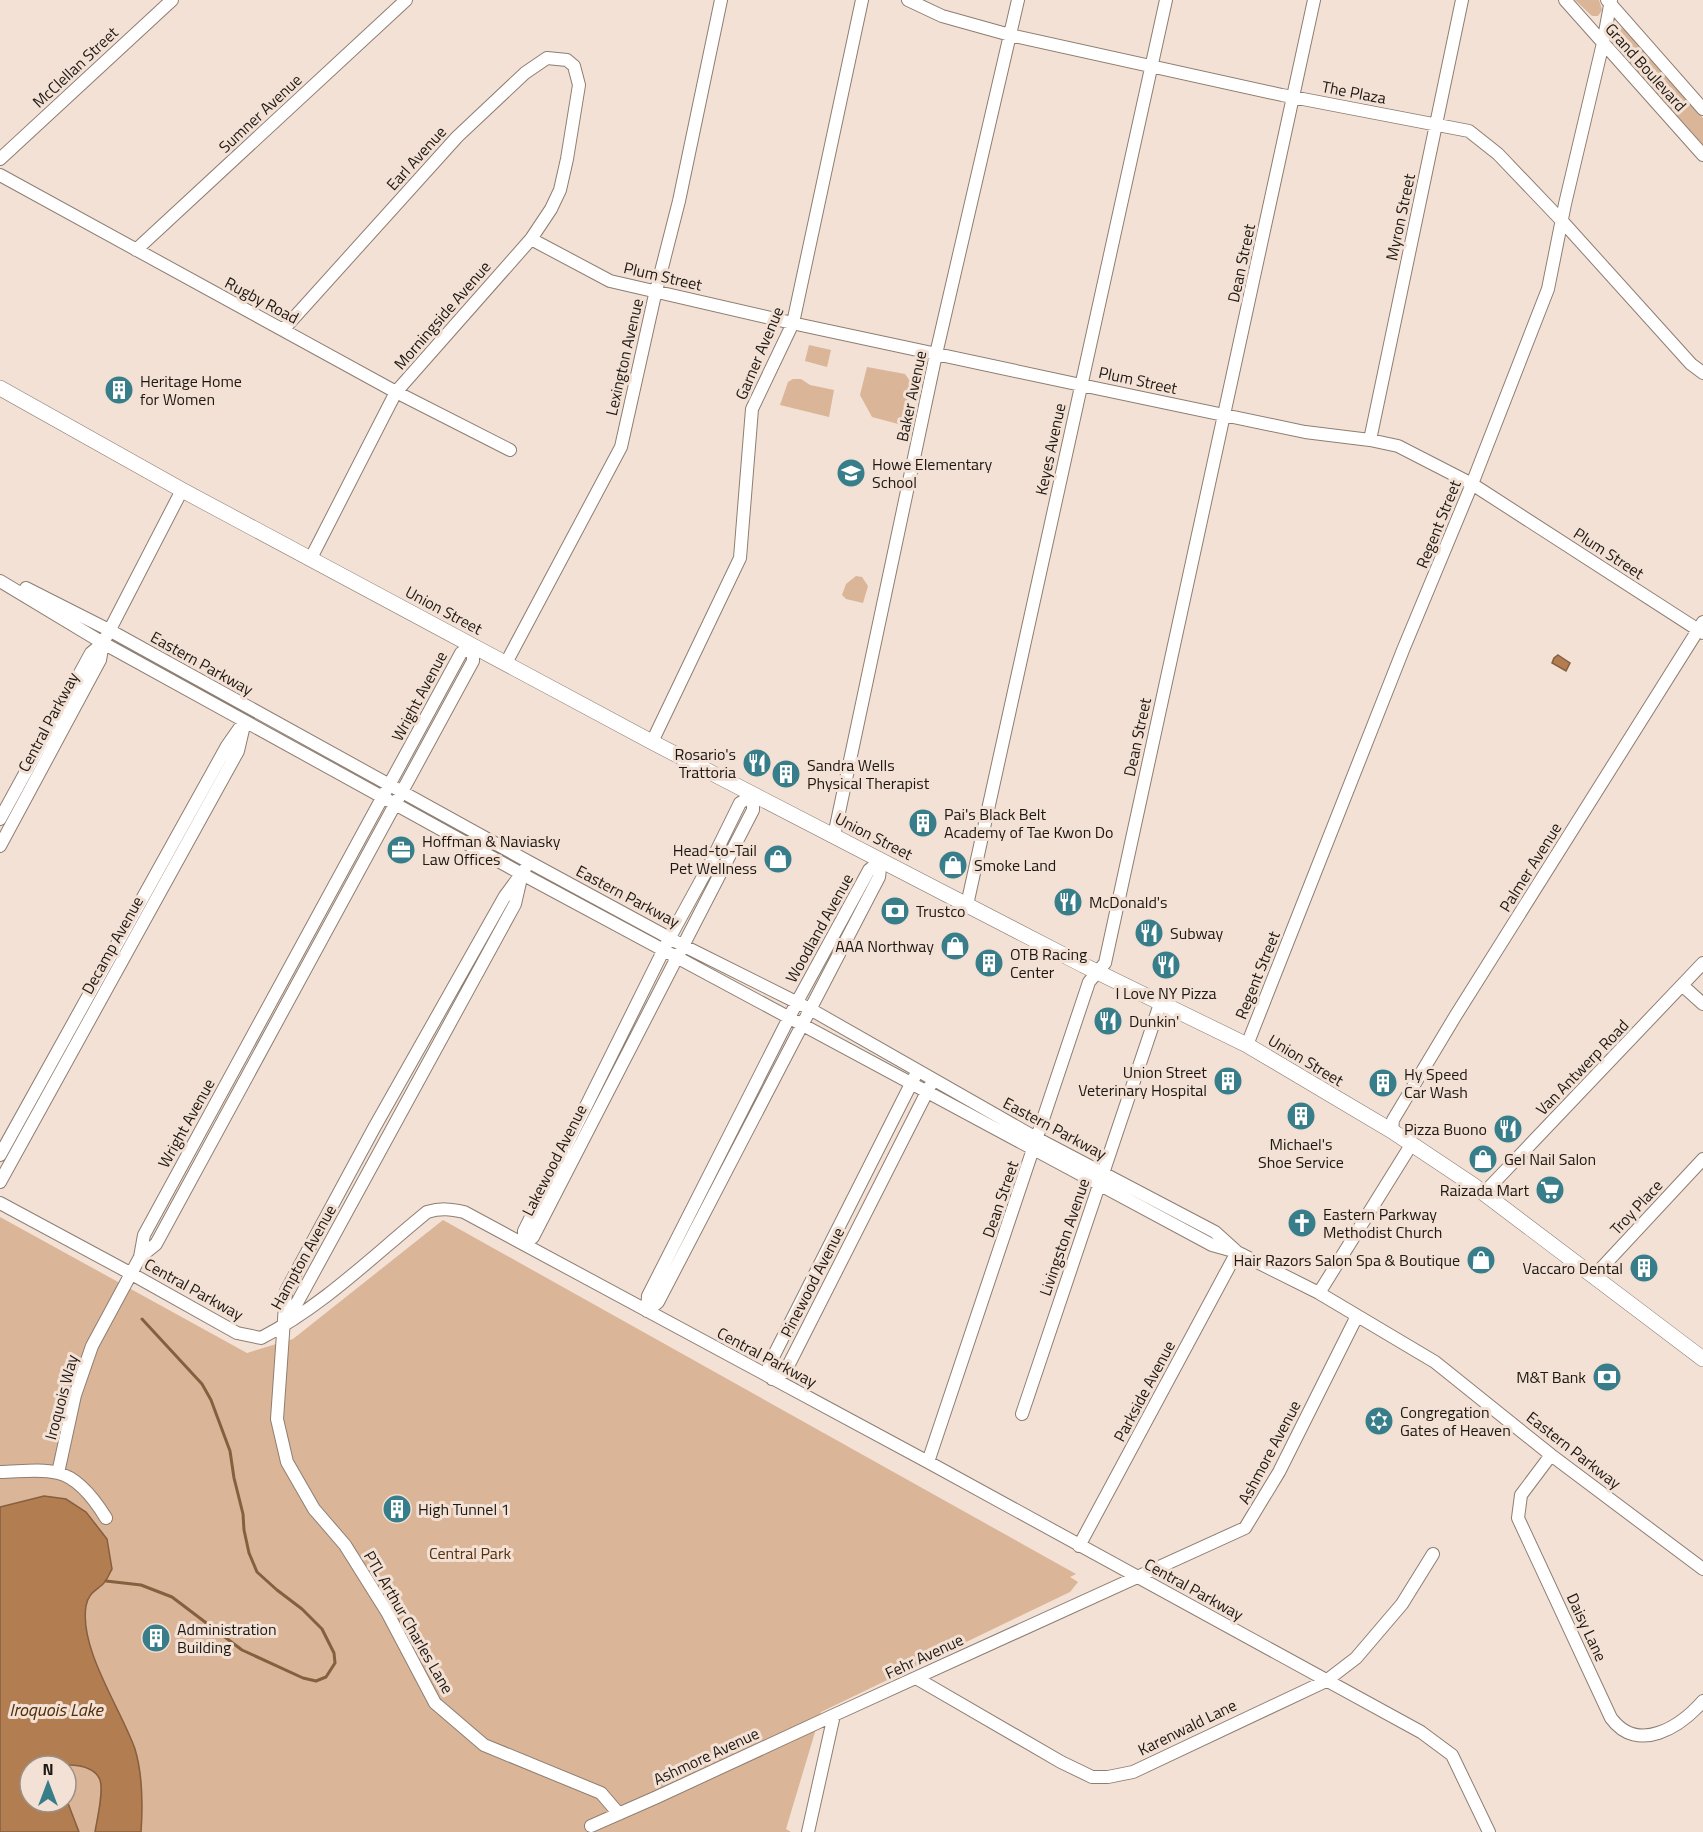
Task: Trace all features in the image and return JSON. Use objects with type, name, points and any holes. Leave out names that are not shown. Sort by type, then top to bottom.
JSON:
[{"type":"main road","name":"Union Street","points":[[0,388],[182,490],[652,742],[1096,971],[1247,1045],[1392,1131],[1484,1193],[1703,1359]]},
{"type":"street","name":"McClellan Street","points":[[0,159],[172,0]]},
{"type":"street","name":"Sumner Avenue","points":[[136,250],[406,0]]},
{"type":"street","name":"Lexington Avenue","points":[[506,663],[621,447],[679,201],[721,0]]},
{"type":"street","name":"Garner Avenue","points":[[652,742],[740,558],[752,409],[793,323],[862,0]]},
{"type":"street","name":"The Plaza","points":[[908,0],[942,16],[1010,35],[1293,97],[1469,131],[1498,154],[1691,364],[1703,373]]},
{"type":"street","name":"Baker Avenue","points":[[834,836],[936,354],[1018,0]]},
{"type":"street","name":"Keyes Avenue","points":[[967,905],[1166,0]]},
{"type":"street","name":"Dean Street","points":[[928,1461],[1089,982],[1105,963],[1314,0]]},
{"type":"street","name":"Myron Street","points":[[1370,440],[1462,0]]},
{"type":"street","name":"Grand Boulevard","points":[[1565,0],[1703,155]]},
{"type":"street","name":"Grand Boulevard","points":[[1609,1],[1703,109]]},
{"type":"street","name":"Regent Street","points":[[1247,1045],[1548,289],[1564,204],[1603,43],[1609,1]]},
{"type":"street","name":"Earl Avenue","points":[[283,330],[457,137],[525,73],[547,58],[567,60],[574,66],[578,75],[579,89]]},
{"type":"street","name":"Morningside Avenue","points":[[311,558],[396,392],[531,239],[551,209],[560,190],[579,89]]},
{"type":"street","name":"Rugby Road","points":[[0,174],[396,392],[510,450]]},
{"type":"street","name":"Plum Street","points":[[531,239],[610,281],[793,323],[1305,432],[1398,446],[1472,484],[1701,628]]},
{"type":"street","name":"Central Parkway","points":[[0,846],[100,660],[103,643],[182,490]]},
{"type":"street","name":"Eastern Parkway","points":[[0,575],[110,630],[383,796],[399,798],[529,862],[670,937],[681,951],[790,1017],[912,1084],[1036,1144],[1101,1179],[1212,1245],[1237,1252],[1319,1293],[1435,1362],[1551,1455],[1703,1569]]},
{"type":"street","name":"Eastern Parkway","points":[[0,581],[103,643],[390,784],[399,798],[522,874],[664,949],[681,951],[810,1009],[933,1080],[1036,1144]]},
{"type":"street","name":"Palmer Avenue","points":[[1392,1131],[1393,1120],[1456,1015],[1701,628]]},
{"type":"street","name":"Central Parkway","points":[[0,819],[91,653],[103,643]]},
{"type":"street","name":"Wright Avenue","points":[[140,1257],[144,1235],[383,796],[461,653],[473,646]]},
{"type":"street","name":"Wright Avenue","points":[[130,1272],[140,1257],[156,1244],[473,661],[473,646]]},
{"type":"street","name":"Decamp Avenue","points":[[0,1155],[227,746],[248,715]]},
{"type":"street","name":"Decamp Avenue","points":[[0,1182],[238,751],[248,715]]},
{"type":"street","name":"Lakewood Avenue","points":[[524,1244],[524,1231],[670,937],[740,803],[753,795]]},
{"type":"street","name":"Lakewood Avenue","points":[[524,1244],[533,1237],[722,871],[753,810],[753,795]]},
{"type":"street","name":"Woodland Avenue","points":[[646,1311],[648,1296],[797,1002],[869,870],[881,860]]},
{"type":"street","name":"Woodland Avenue","points":[[646,1311],[658,1302],[803,1024],[879,877],[881,860]]},
{"type":"street","name":"Hampton Avenue","points":[[283,1327],[515,904],[522,874],[529,862]]},
{"type":"street","points":[[710,864],[722,871]]},
{"type":"street","name":"Van Antwerp Road","points":[[1484,1193],[1703,963]]},
{"type":"street","points":[[1683,986],[1703,1004]]},
{"type":"street","name":"Livingston Avenue","points":[[1022,1414],[1161,1001]]},
{"type":"street","name":"Pinewood Avenue","points":[[917,1071],[770,1365],[772,1379],[785,1372],[933,1080]]},
{"type":"street","points":[[1319,1293],[1411,1145]]},
{"type":"street","name":"Troy Place","points":[[1594,1276],[1703,1159]]},
{"type":"street","name":"Central Parkway","points":[[0,1203],[130,1272],[237,1333],[261,1338],[283,1327],[319,1303],[427,1212],[438,1209],[464,1212],[928,1461],[1421,1732],[1452,1755],[1489,1832]]},
{"type":"street","name":"Parkside Avenue","points":[[1079,1546],[1237,1252]]},
{"type":"street","name":"Iroquois Way","points":[[58,1473],[75,1395],[85,1363],[130,1272]]},
{"type":"street","name":"Ashmore Avenue","points":[[1137,1576],[1245,1528],[1279,1472],[1358,1316]]},
{"type":"street","name":"PTL Arthur Charles Lane","points":[[283,1327],[277,1419],[287,1462],[314,1509],[345,1545],[387,1612],[435,1702],[484,1745],[601,1793],[619,1814]]},
{"type":"street","name":"Daisy Lane","points":[[1551,1455],[1521,1495],[1518,1518],[1611,1718],[1626,1730],[1636,1734],[1655,1734],[1679,1723],[1703,1701]]},
{"type":"street","points":[[0,1472],[58,1473],[78,1484],[93,1497],[106,1518]]},
{"type":"street","name":"Karenwald Lane","points":[[916,1678],[1092,1778],[1108,1778],[1133,1772],[1326,1681],[1356,1658],[1402,1604],[1432,1554]]},
{"type":"street","name":"Fehr Avenue","points":[[834,1715],[1137,1576]]},
{"type":"street","points":[[810,1831],[834,1715]]},
{"type":"street","name":"Ashmore Avenue","points":[[591,1826],[834,1715]]},
{"type":"green space","points":[[1575,0],[1599,0],[1602,10],[1598,16],[1592,16]]},
{"type":"green space","points":[[1616,27],[1624,29],[1703,118],[1703,146],[1612,43],[1612,35]]},
{"type":"green space","points":[[809,345],[831,350],[827,367],[805,361]]},
{"type":"green space","points":[[867,367],[905,374],[912,384],[902,425],[872,417],[860,395]]},
{"type":"green space","points":[[801,379],[810,385],[834,390],[829,417],[780,405],[788,382]]},
{"type":"green space","points":[[856,576],[862,577],[868,586],[863,603],[846,599],[842,595],[846,584]]},
{"type":"green space","name":"Central Park","points":[[0,1217],[247,1353],[293,1339],[443,1220],[1076,1574],[1070,1577],[1078,1582],[1070,1592],[821,1712],[786,1829],[791,1832],[0,1832]]},
{"type":"water","points":[[1558,655],[1570,663],[1566,671],[1552,663]]},
{"type":"water","name":"Iroquois Lake","points":[[44,1496],[66,1499],[86,1512],[107,1539],[112,1569],[105,1582],[88,1598],[86,1623],[95,1660],[135,1749],[142,1790],[141,1832],[95,1832],[101,1798],[100,1780],[95,1773],[78,1766],[78,1754],[18,1754],[18,1814],[72,1814],[79,1832],[0,1832],[0,1507]]},
{"type":"waterway","points":[[106,1581],[141,1585],[172,1597],[242,1650],[303,1678],[316,1681],[326,1677],[335,1663],[334,1653],[322,1629],[302,1609],[257,1572],[249,1553],[230,1451],[211,1400],[202,1384],[142,1319]]},
{"type":"place","name":"Heritage Home for Women","points":[[119,390]]},
{"type":"place","name":"Howe Elementary School","points":[[851,473]]},
{"type":"place","name":"Rosario's Trattoria","points":[[757,763]]},
{"type":"place","name":"Sandra Wells Physical Therapist","points":[[786,774]]},
{"type":"place","name":"Pai's Black Belt Academy of Tae Kwon Do","points":[[923,823]]},
{"type":"place","name":"Hoffman & Naviasky Law Offices","points":[[401,850]]},
{"type":"place","name":"Head-to-Tail Pet Wellness","points":[[778,859]]},
{"type":"place","name":"Smoke Land","points":[[953,865]]},
{"type":"place","name":"McDonald's","points":[[1068,902]]},
{"type":"place","name":"Trustco","points":[[895,911]]},
{"type":"place","name":"Subway","points":[[1149,933]]},
{"type":"place","name":"AAA Northway","points":[[955,946]]},
{"type":"place","name":"OTB Racing Center","points":[[989,963]]},
{"type":"place","name":"I Love NY Pizza","points":[[1166,965]]},
{"type":"place","name":"Dunkin'","points":[[1108,1021]]},
{"type":"place","name":"Union Street Veterinary Hospital","points":[[1228,1081]]},
{"type":"place","name":"Hy Speed Car Wash","points":[[1383,1083]]},
{"type":"place","name":"Michael's Shoe Service","points":[[1301,1116]]},
{"type":"place","name":"Pizza Buono","points":[[1508,1129]]},
{"type":"place","name":"Gel Nail Salon","points":[[1483,1159]]},
{"type":"place","name":"Raizada Mart","points":[[1550,1190]]},
{"type":"place","name":"Eastern Parkway Methodist Church","points":[[1302,1223]]},
{"type":"place","name":"Hair Razors Salon Spa & Boutique","points":[[1481,1260]]},
{"type":"place","name":"Vaccaro Dental","points":[[1644,1268]]},
{"type":"place","name":"M&T Bank","points":[[1607,1377]]},
{"type":"place","name":"Congregation Gates of Heaven","points":[[1379,1421]]},
{"type":"place","name":"High Tunnel 1","points":[[397,1509]]},
{"type":"place","name":"Administration Building","points":[[156,1638]]}]
